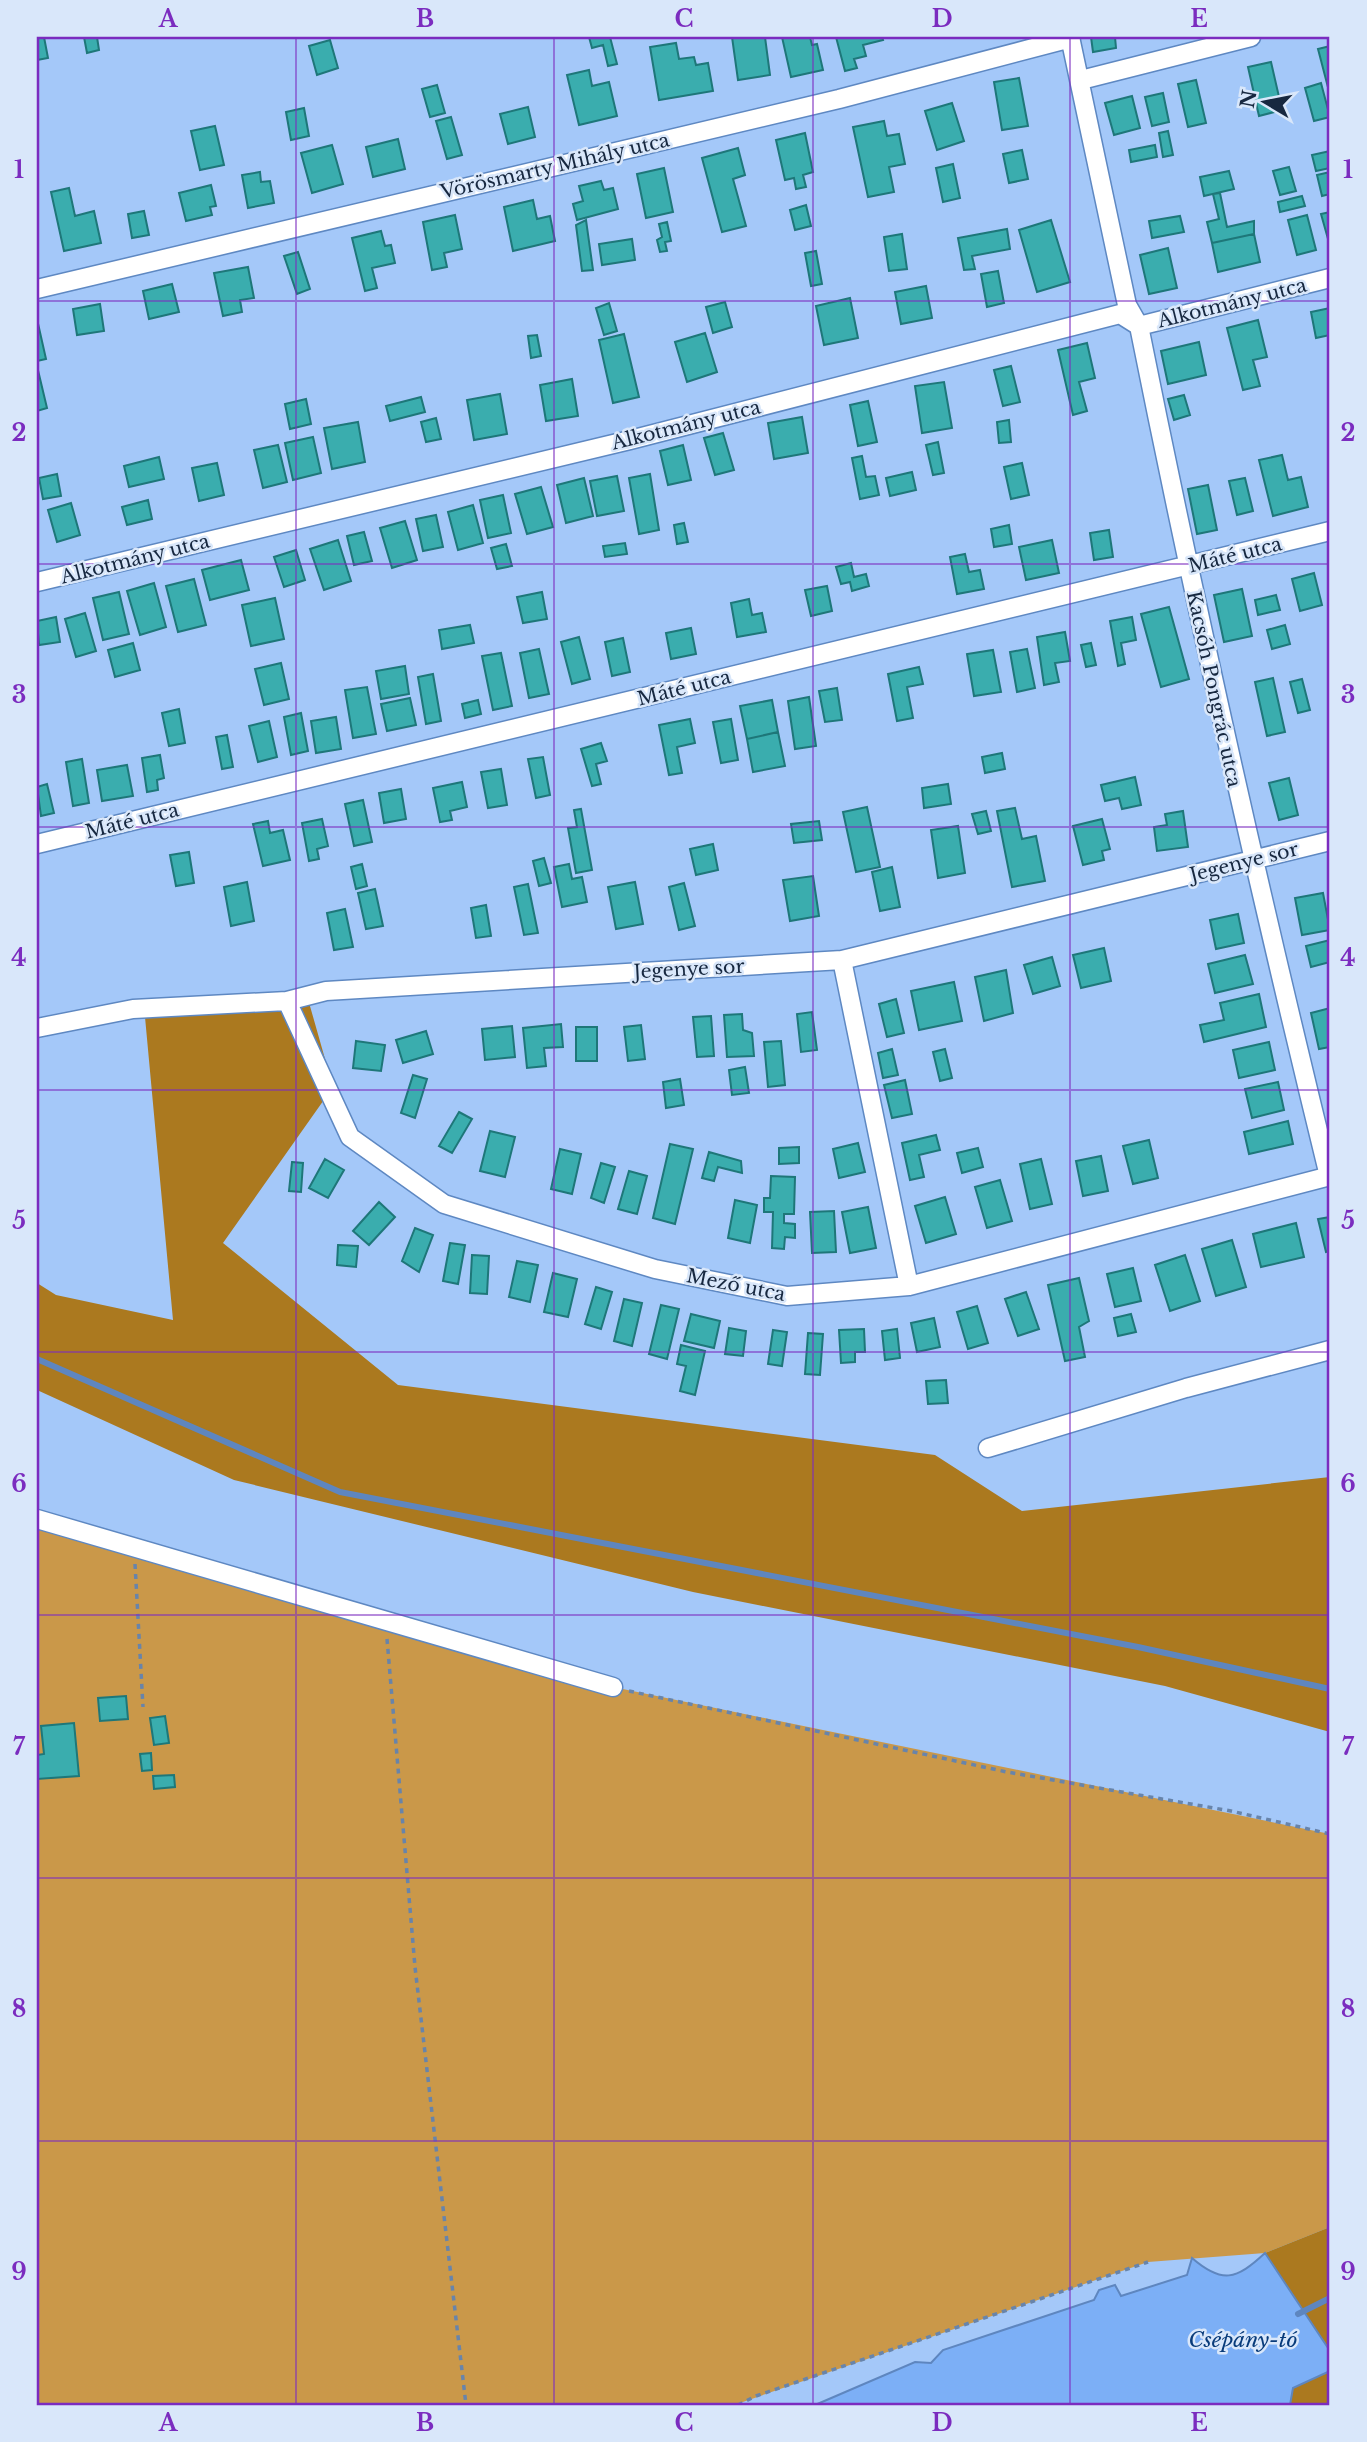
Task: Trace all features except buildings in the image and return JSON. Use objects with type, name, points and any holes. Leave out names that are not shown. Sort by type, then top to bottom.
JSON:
[{"type":"street","name":"Kacsóh Pongrác utca","points":[[1071,37],[1127,304],[1139,326],[1187,567],[1252,859],[1330,1176]]},
{"type":"street","name":"Vörösmarty Mihály utca","points":[[37,289],[839,99],[1071,37]]},
{"type":"street","points":[[1080,80],[1251,37]]},
{"type":"street","name":"Alkotmány utca","points":[[37,582],[630,439],[1120,314],[1139,326],[1330,278]]},
{"type":"street","name":"Máté utca","points":[[37,844],[1330,531]]},
{"type":"street","name":"Jegenye sor","points":[[37,1028],[133,1009],[287,1001],[326,991],[842,960],[1330,841]]},
{"type":"street","points":[[842,960],[908,1286]]},
{"type":"street","name":"Mező utca","points":[[287,1001],[350,1137],[443,1204],[655,1269],[787,1296],[908,1286],[1330,1176]]},
{"type":"street","points":[[988,1448],[1186,1388],[1330,1350]]},
{"type":"street","points":[[37,1519],[386,1623],[613,1687]]},
{"type":"path","points":[[134,1548],[143,1707]]},
{"type":"path","points":[[386,1623],[415,1967],[466,2405]]},
{"type":"path","points":[[613,1687],[1007,1772],[1231,1811],[1330,1834]]},
{"type":"path","points":[[738,2405],[1148,2262]]},
{"type":"shaded area","points":[[306,992],[333,1087],[223,1243],[398,1385],[935,1455],[1022,1511],[1330,1477],[1330,1732],[1165,1686],[693,1592],[234,1480],[37,1390],[37,1283],[56,1295],[173,1320],[145,1017]]},
{"type":"shaded area","points":[[37,1519],[613,1687],[1330,1834],[1330,2227],[1265,2253],[1148,2262],[734,2405],[38,2405]]},
{"type":"shaded area","points":[[1330,2227],[1330,2351],[1265,2253]]},
{"type":"shaded area","points":[[1330,2371],[1330,2405],[1290,2405],[1293,2388]]},
{"type":"water","name":"Csépány-tó","points":[[1265,2253],[1330,2351],[1330,2371],[1293,2388],[1290,2405],[815,2405],[915,2362],[931,2363],[943,2350],[1094,2300],[1099,2290],[1115,2285],[1121,2296],[1187,2275],[1192,2258],[1212,2272],[1229,2275],[1246,2269]]},
{"type":"waterway","points":[[37,1359],[340,1492],[1138,1647],[1330,1689]]},
{"type":"waterway","points":[[1298,2314],[1330,2298]]}]
